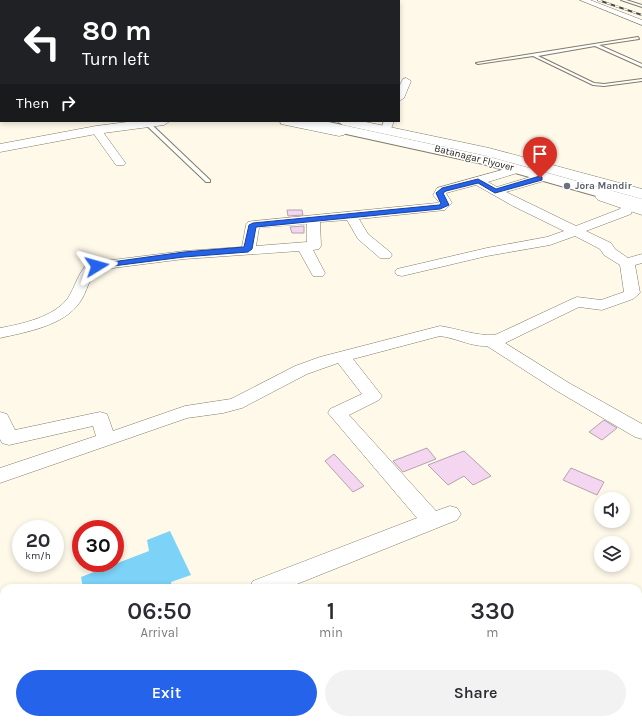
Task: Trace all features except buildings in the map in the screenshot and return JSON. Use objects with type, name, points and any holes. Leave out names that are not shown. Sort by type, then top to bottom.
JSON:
[{"type":"main road","name":"Batanagar Flyover","points":[[310,122],[486,160],[635,204]]},
{"type":"street","points":[[584,0],[642,23]]},
{"type":"street","points":[[400,96],[406,81]]},
{"type":"street","points":[[0,148],[96,130],[158,122]]},
{"type":"street","points":[[291,122],[439,153],[513,171],[635,204],[642,210]]},
{"type":"street","points":[[354,122],[388,125],[642,194]]},
{"type":"street","points":[[96,130],[120,163]]},
{"type":"street","points":[[248,249],[253,225],[352,217],[443,206],[446,203],[439,195],[441,191],[513,171]]},
{"type":"street","points":[[495,191],[540,178]]},
{"type":"street","points":[[0,476],[185,412],[236,404],[301,370],[342,357],[440,331],[455,332],[481,341],[491,341],[520,331],[577,302],[602,305],[628,296],[632,293],[635,260],[609,252],[604,245],[495,191],[478,181]]},
{"type":"street","points":[[402,272],[487,252],[550,241],[626,211],[635,204]]},
{"type":"street","points":[[352,217],[364,236],[385,255]]},
{"type":"street","points":[[0,333],[38,322],[61,312],[70,305],[89,270],[93,266],[178,255],[248,249],[314,246],[313,219]]},
{"type":"street","points":[[304,247],[318,273]]},
{"type":"street","points":[[491,341],[563,387],[642,432]]},
{"type":"street","points":[[272,584],[441,518],[337,413],[373,396],[342,357]]},
{"type":"street","points":[[0,418],[9,438],[100,418],[107,440]]},
{"type":"lane","points":[[623,0],[642,6]]},
{"type":"lane","points":[[478,64],[638,38]]},
{"type":"lane","points":[[594,45],[642,66]]},
{"type":"lane","points":[[534,55],[593,84],[604,85],[642,80]]},
{"type":"lane","points":[[147,124],[208,181]]},
{"type":"water","points":[[170,531],[191,575],[171,582],[171,584],[82,584],[81,577],[94,572],[124,572],[124,561],[149,551],[147,540]]},
{"type":"railway","points":[[598,0],[642,15]]},
{"type":"place","name":"Jora Mandir","points":[[567,186]]},
{"type":"route","points":[[97,266],[184,254],[248,249],[253,225],[352,217],[440,207],[446,203],[439,195],[439,193],[444,190],[478,181],[495,191],[540,178]]}]
